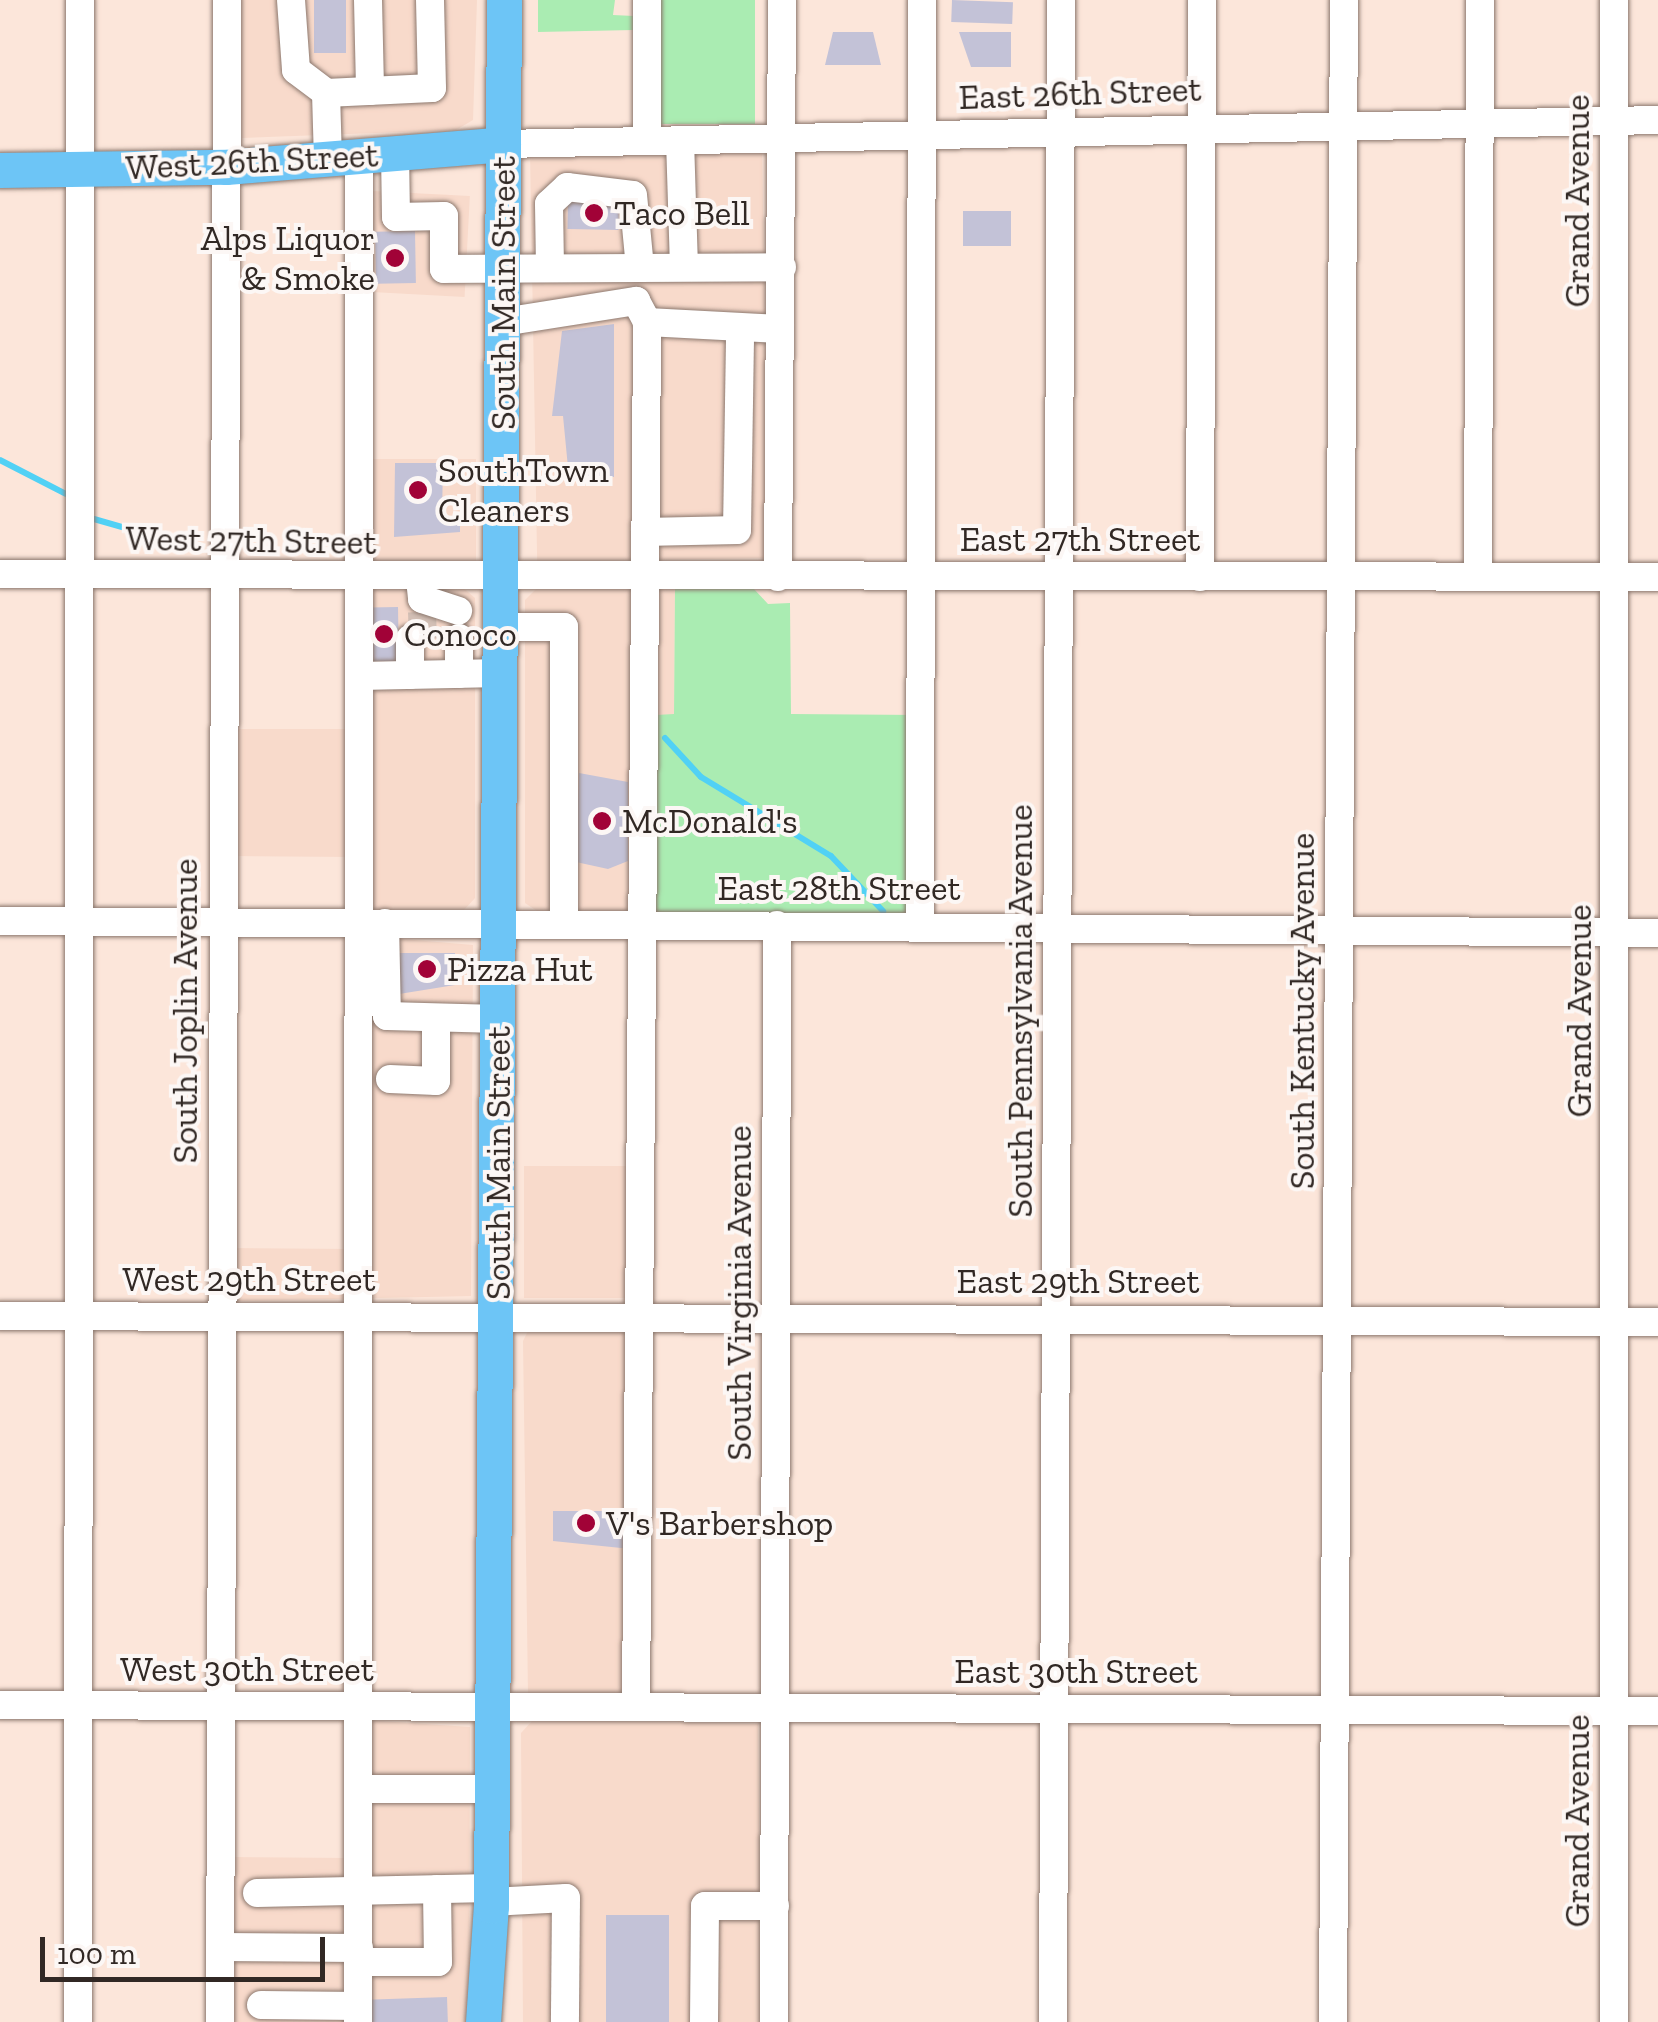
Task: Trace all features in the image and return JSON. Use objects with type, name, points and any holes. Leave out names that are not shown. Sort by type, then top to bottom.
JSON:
[{"type":"main road","name":"South Main Street","points":[[483,2022],[491,1899],[504,0]]},
{"type":"main road","name":"West 26th Street","points":[[0,170],[226,167],[503,144]]},
{"type":"main road","name":"South Main Street","points":[[491,1899],[505,2022]]},
{"type":"street","points":[[78,2022],[80,0]]},
{"type":"street","name":"South Joplin Avenue","points":[[220,2022],[227,0]]},
{"type":"street","points":[[291,0],[291,58],[316,87],[370,91],[432,88],[430,0]]},
{"type":"street","points":[[261,2005],[358,2014],[360,1317],[373,923],[360,676],[360,578],[343,157],[316,87],[304,0]]},
{"type":"street","points":[[368,0],[370,91]]},
{"type":"street","points":[[647,0],[647,140]]},
{"type":"street","points":[[778,577],[782,0]]},
{"type":"street","points":[[920,926],[922,0]]},
{"type":"street","name":"South Pennsylvania Avenue","points":[[1053,2022],[1061,0]]},
{"type":"street","points":[[1200,577],[1202,0]]},
{"type":"street","name":"South Kentucky Avenue","points":[[1334,2022],[1344,0]]},
{"type":"street","points":[[1478,577],[1480,0]]},
{"type":"street","name":"Grand Avenue","points":[[1614,0],[1614,2022]]},
{"type":"street","name":"East 26th Street","points":[[503,144],[1343,122],[1658,120]]},
{"type":"street","points":[[680,140],[684,267]]},
{"type":"street","points":[[395,153],[396,217],[444,216],[444,269],[782,267]]},
{"type":"street","points":[[550,268],[549,204],[567,187],[633,195],[640,268]]},
{"type":"street","points":[[502,322],[636,301],[647,322],[639,924],[636,1706]]},
{"type":"street","points":[[647,322],[780,329]]},
{"type":"street","points":[[645,532],[737,530],[740,329]]},
{"type":"street","points":[[739,443],[781,444]]},
{"type":"street","name":"West 27th Street","points":[[0,574],[360,578],[432,616],[502,580]]},
{"type":"street","name":"East 27th Street","points":[[502,580],[1658,577]]},
{"type":"street","points":[[432,616],[434,675]]},
{"type":"street","points":[[432,616],[434,675]]},
{"type":"street","points":[[502,626],[564,627],[564,924]]},
{"type":"street","points":[[360,676],[501,673]]},
{"type":"street","name":"East 28th Street","points":[[0,921],[1658,933]]},
{"type":"street","points":[[373,923],[387,1016],[499,1019]]},
{"type":"street","name":"South Virginia Avenue","points":[[774,2022],[778,925]]},
{"type":"street","points":[[390,1079],[436,1082],[436,1018]]},
{"type":"street","name":"West 29th Street","points":[[0,1316],[497,1316]]},
{"type":"street","name":"East 29th Street","points":[[497,1316],[1658,1322]]},
{"type":"street","name":"West 30th Street","points":[[0,1705],[493,1706]]},
{"type":"street","name":"East 30th Street","points":[[493,1706],[1658,1711]]},
{"type":"street","points":[[359,1789],[492,1789]]},
{"type":"street","points":[[220,1947],[438,1962],[438,1889]]},
{"type":"street","points":[[257,1893],[438,1889],[491,1899],[566,1898],[566,2022]]},
{"type":"street","points":[[704,2022],[705,1906],[775,1906]]},
{"type":"shaded area","points":[[236,0],[477,0],[473,120],[456,130],[242,138]]},
{"type":"shaded area","points":[[762,149],[769,558],[537,562],[530,153]]},
{"type":"shaded area","points":[[354,190],[470,196],[465,297],[349,291]]},
{"type":"shaded area","points":[[355,459],[476,459],[476,562],[355,562]]},
{"type":"shaded area","points":[[354,585],[461,586],[475,598],[475,898],[464,910],[352,911],[352,857],[234,856],[234,729],[352,729]]},
{"type":"shaded area","points":[[538,587],[675,588],[674,715],[657,715],[654,912],[537,911],[525,903],[525,600]]},
{"type":"shaded area","points":[[355,935],[473,945],[471,1296],[237,1301],[232,1248],[353,1249]]},
{"type":"shaded area","points":[[524,1166],[632,1166],[632,1298],[524,1298]]},
{"type":"shaded area","points":[[643,1328],[644,1696],[528,1693],[523,1341],[528,1331]]},
{"type":"shaded area","points":[[349,1719],[470,1727],[469,2022],[229,2022],[230,1857],[347,1858]]},
{"type":"shaded area","points":[[533,1720],[758,1724],[761,2022],[523,2022],[521,1733]]},
{"type":"green space","points":[[538,0],[615,0],[613,15],[634,16],[633,30],[538,32]]},
{"type":"green space","points":[[649,0],[755,0],[755,124],[649,124]]},
{"type":"green space","points":[[675,588],[754,589],[768,604],[790,603],[791,714],[920,715],[917,915],[655,912],[656,715],[674,714]]},
{"type":"building","points":[[314,0],[346,0],[346,53],[314,53]]},
{"type":"building","points":[[952,0],[1013,2],[1012,24],[951,22]]},
{"type":"building","points":[[833,32],[873,32],[881,65],[825,65]]},
{"type":"building","points":[[959,32],[1011,32],[1011,67],[971,67]]},
{"type":"building","name":"Taco Bell","points":[[568,197],[619,198],[618,230],[567,229]]},
{"type":"building","points":[[963,211],[1011,211],[1011,246],[963,246]]},
{"type":"building","name":"Alps Liquor & Smoke","points":[[415,231],[416,283],[376,284],[375,232]]},
{"type":"building","points":[[614,324],[614,477],[569,478],[563,416],[552,416],[562,331]]},
{"type":"building","name":"SouthTown Cleaners","points":[[395,463],[443,463],[442,517],[460,518],[460,532],[394,537]]},
{"type":"building","name":"Conoco","points":[[370,607],[398,607],[399,661],[371,661]]},
{"type":"building","name":"McDonald's","points":[[579,773],[628,782],[628,861],[608,869],[576,862]]},
{"type":"building","name":"Pizza Hut","points":[[399,953],[455,953],[455,985],[399,994]]},
{"type":"building","name":"V's Barbershop","points":[[553,1511],[620,1511],[631,1549],[553,1541]]},
{"type":"building","points":[[606,1915],[669,1915],[669,2022],[606,2022]]},
{"type":"building","points":[[447,1997],[448,2022],[368,2022],[367,2000]]},
{"type":"waterway","points":[[0,460],[66,494]]},
{"type":"waterway","points":[[94,519],[175,542]]},
{"type":"waterway","points":[[665,738],[701,777],[831,856],[883,911]]},
{"type":"tunnel","points":[[422,612],[423,639]]},
{"type":"place","name":"Taco Bell","points":[[594,213]]},
{"type":"place","name":"Alps Liquor & Smoke","points":[[395,258]]},
{"type":"place","name":"SouthTown Cleaners","points":[[418,490]]},
{"type":"place","name":"Conoco","points":[[384,634]]},
{"type":"place","name":"McDonald's","points":[[602,821]]},
{"type":"place","name":"Pizza Hut","points":[[427,969]]},
{"type":"place","name":"V's Barbershop","points":[[586,1523]]}]
